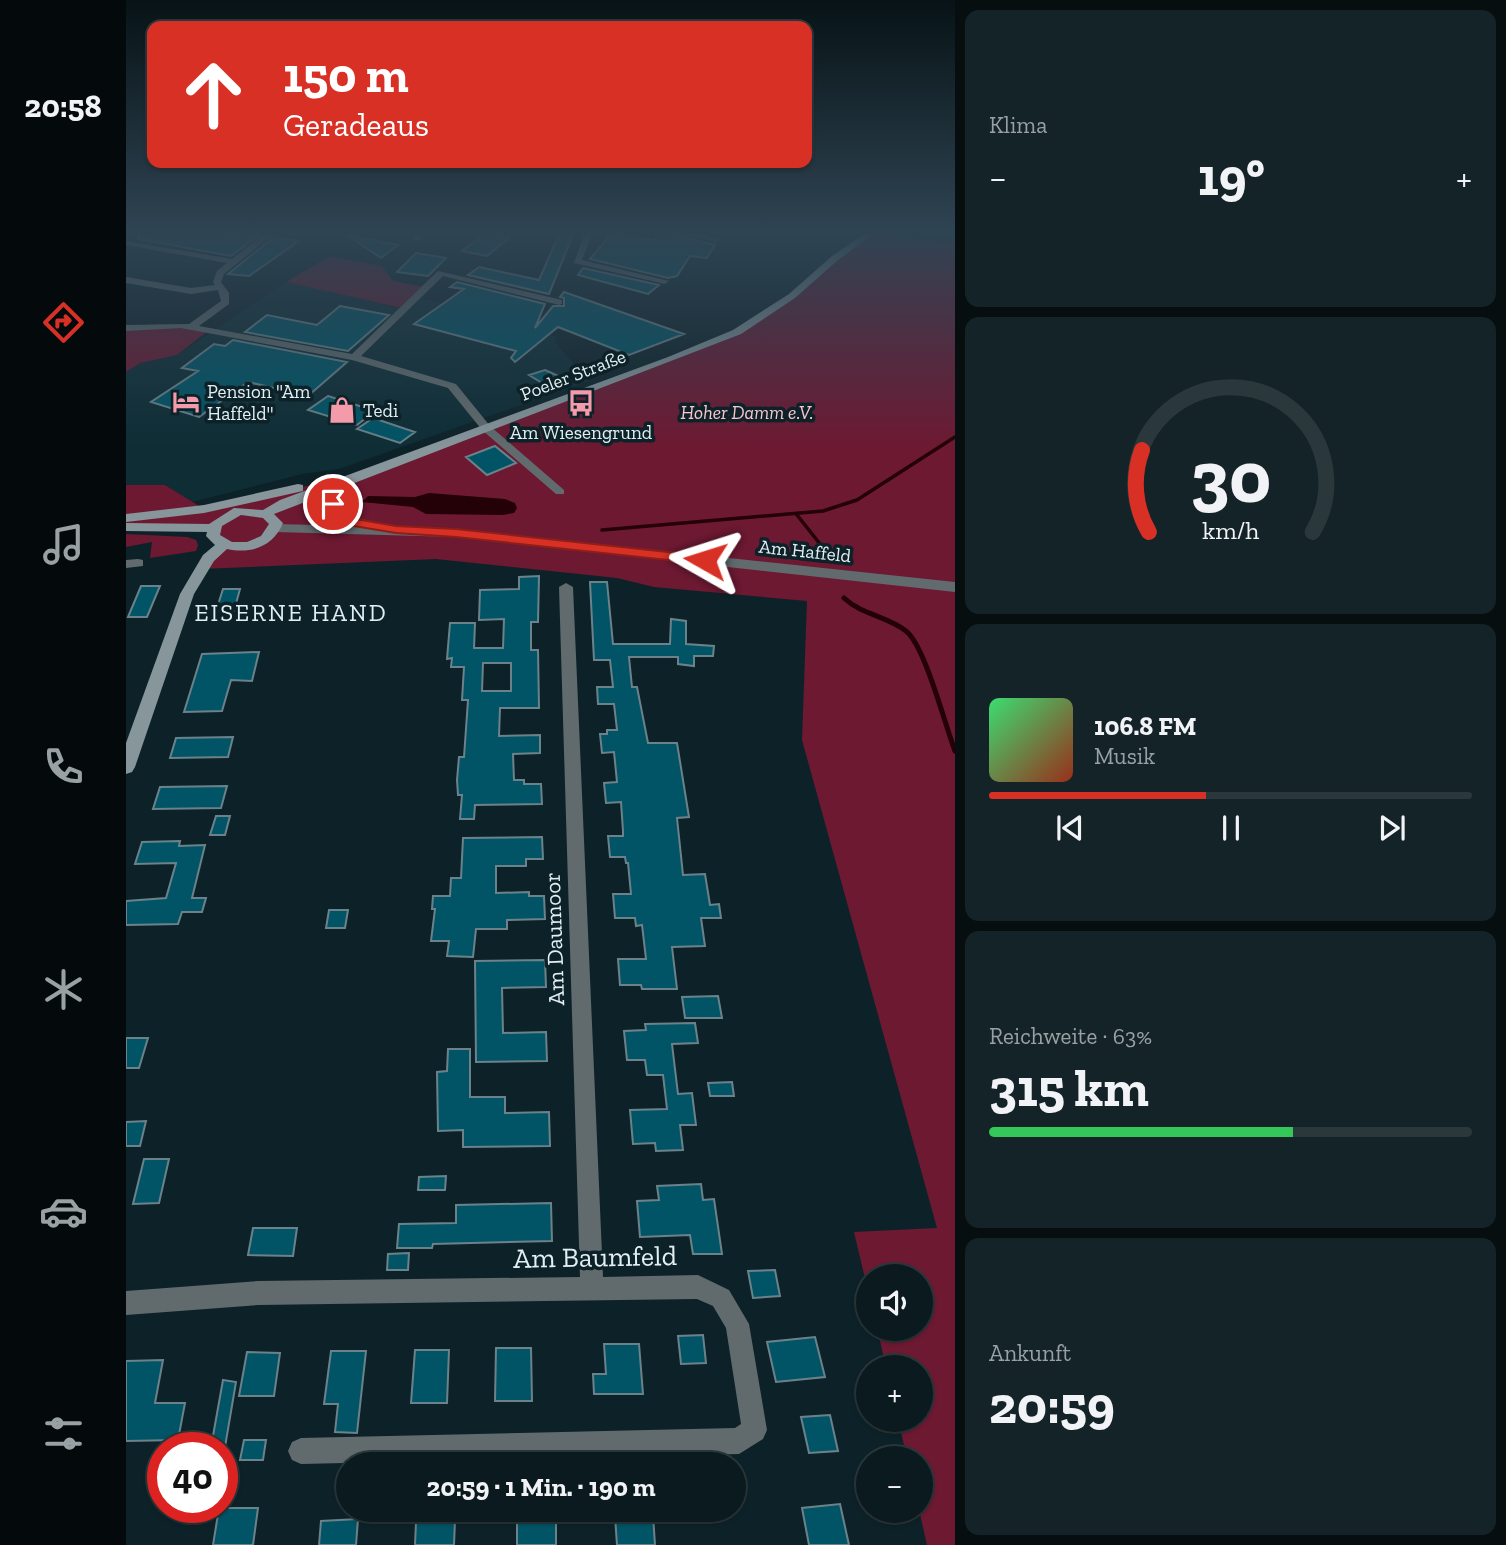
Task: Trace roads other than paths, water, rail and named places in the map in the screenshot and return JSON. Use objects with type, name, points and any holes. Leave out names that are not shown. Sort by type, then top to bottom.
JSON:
[{"type":"main road","name":"Poeler Straße","points":[[266,513],[285,503],[672,359],[737,332],[780,304]]},
{"type":"main road","points":[[126,518],[204,509],[373,471]]},
{"type":"main road","points":[[126,767],[187,594],[208,558],[224,545],[254,544],[270,535],[275,528],[273,518],[266,513],[250,510],[230,514],[213,528],[213,536],[224,545]]},
{"type":"main road","points":[[126,527],[213,528]]},
{"type":"street","points":[[191,327],[223,304]]},
{"type":"street","points":[[355,357],[409,304]]},
{"type":"street","points":[[126,328],[158,324],[191,327],[355,357],[452,386],[486,428],[560,492]]},
{"type":"street","points":[[342,484],[333,504],[337,512],[352,522],[396,530]]},
{"type":"street","name":"Am Haffeld","points":[[275,528],[456,533],[955,587]]},
{"type":"street","name":"Am Daumoor","points":[[566,587],[592,1290]]},
{"type":"street","name":"Am Baumfeld","points":[[126,1303],[258,1293],[698,1287],[721,1298],[737,1324],[754,1430],[739,1441],[301,1451]]},
{"type":"waterway","points":[[602,530],[823,511],[857,500],[955,437]]},
{"type":"waterway","points":[[797,515],[832,559]]},
{"type":"waterway","points":[[844,598],[851,604],[899,626],[913,639],[927,669],[955,751]]},
{"type":"place","name":"Pension \"Am Haffeld\"","points":[[186,402]]},
{"type":"place","name":"Am Wiesengrund","points":[[581,403]]},
{"type":"place","name":"Tedi","points":[[342,410]]},
{"type":"district","name":"EISERNE HAND","points":[[291,612]]},
{"type":"park label","name":"Hoher Damm e.V.","points":[[747,412]]}]
